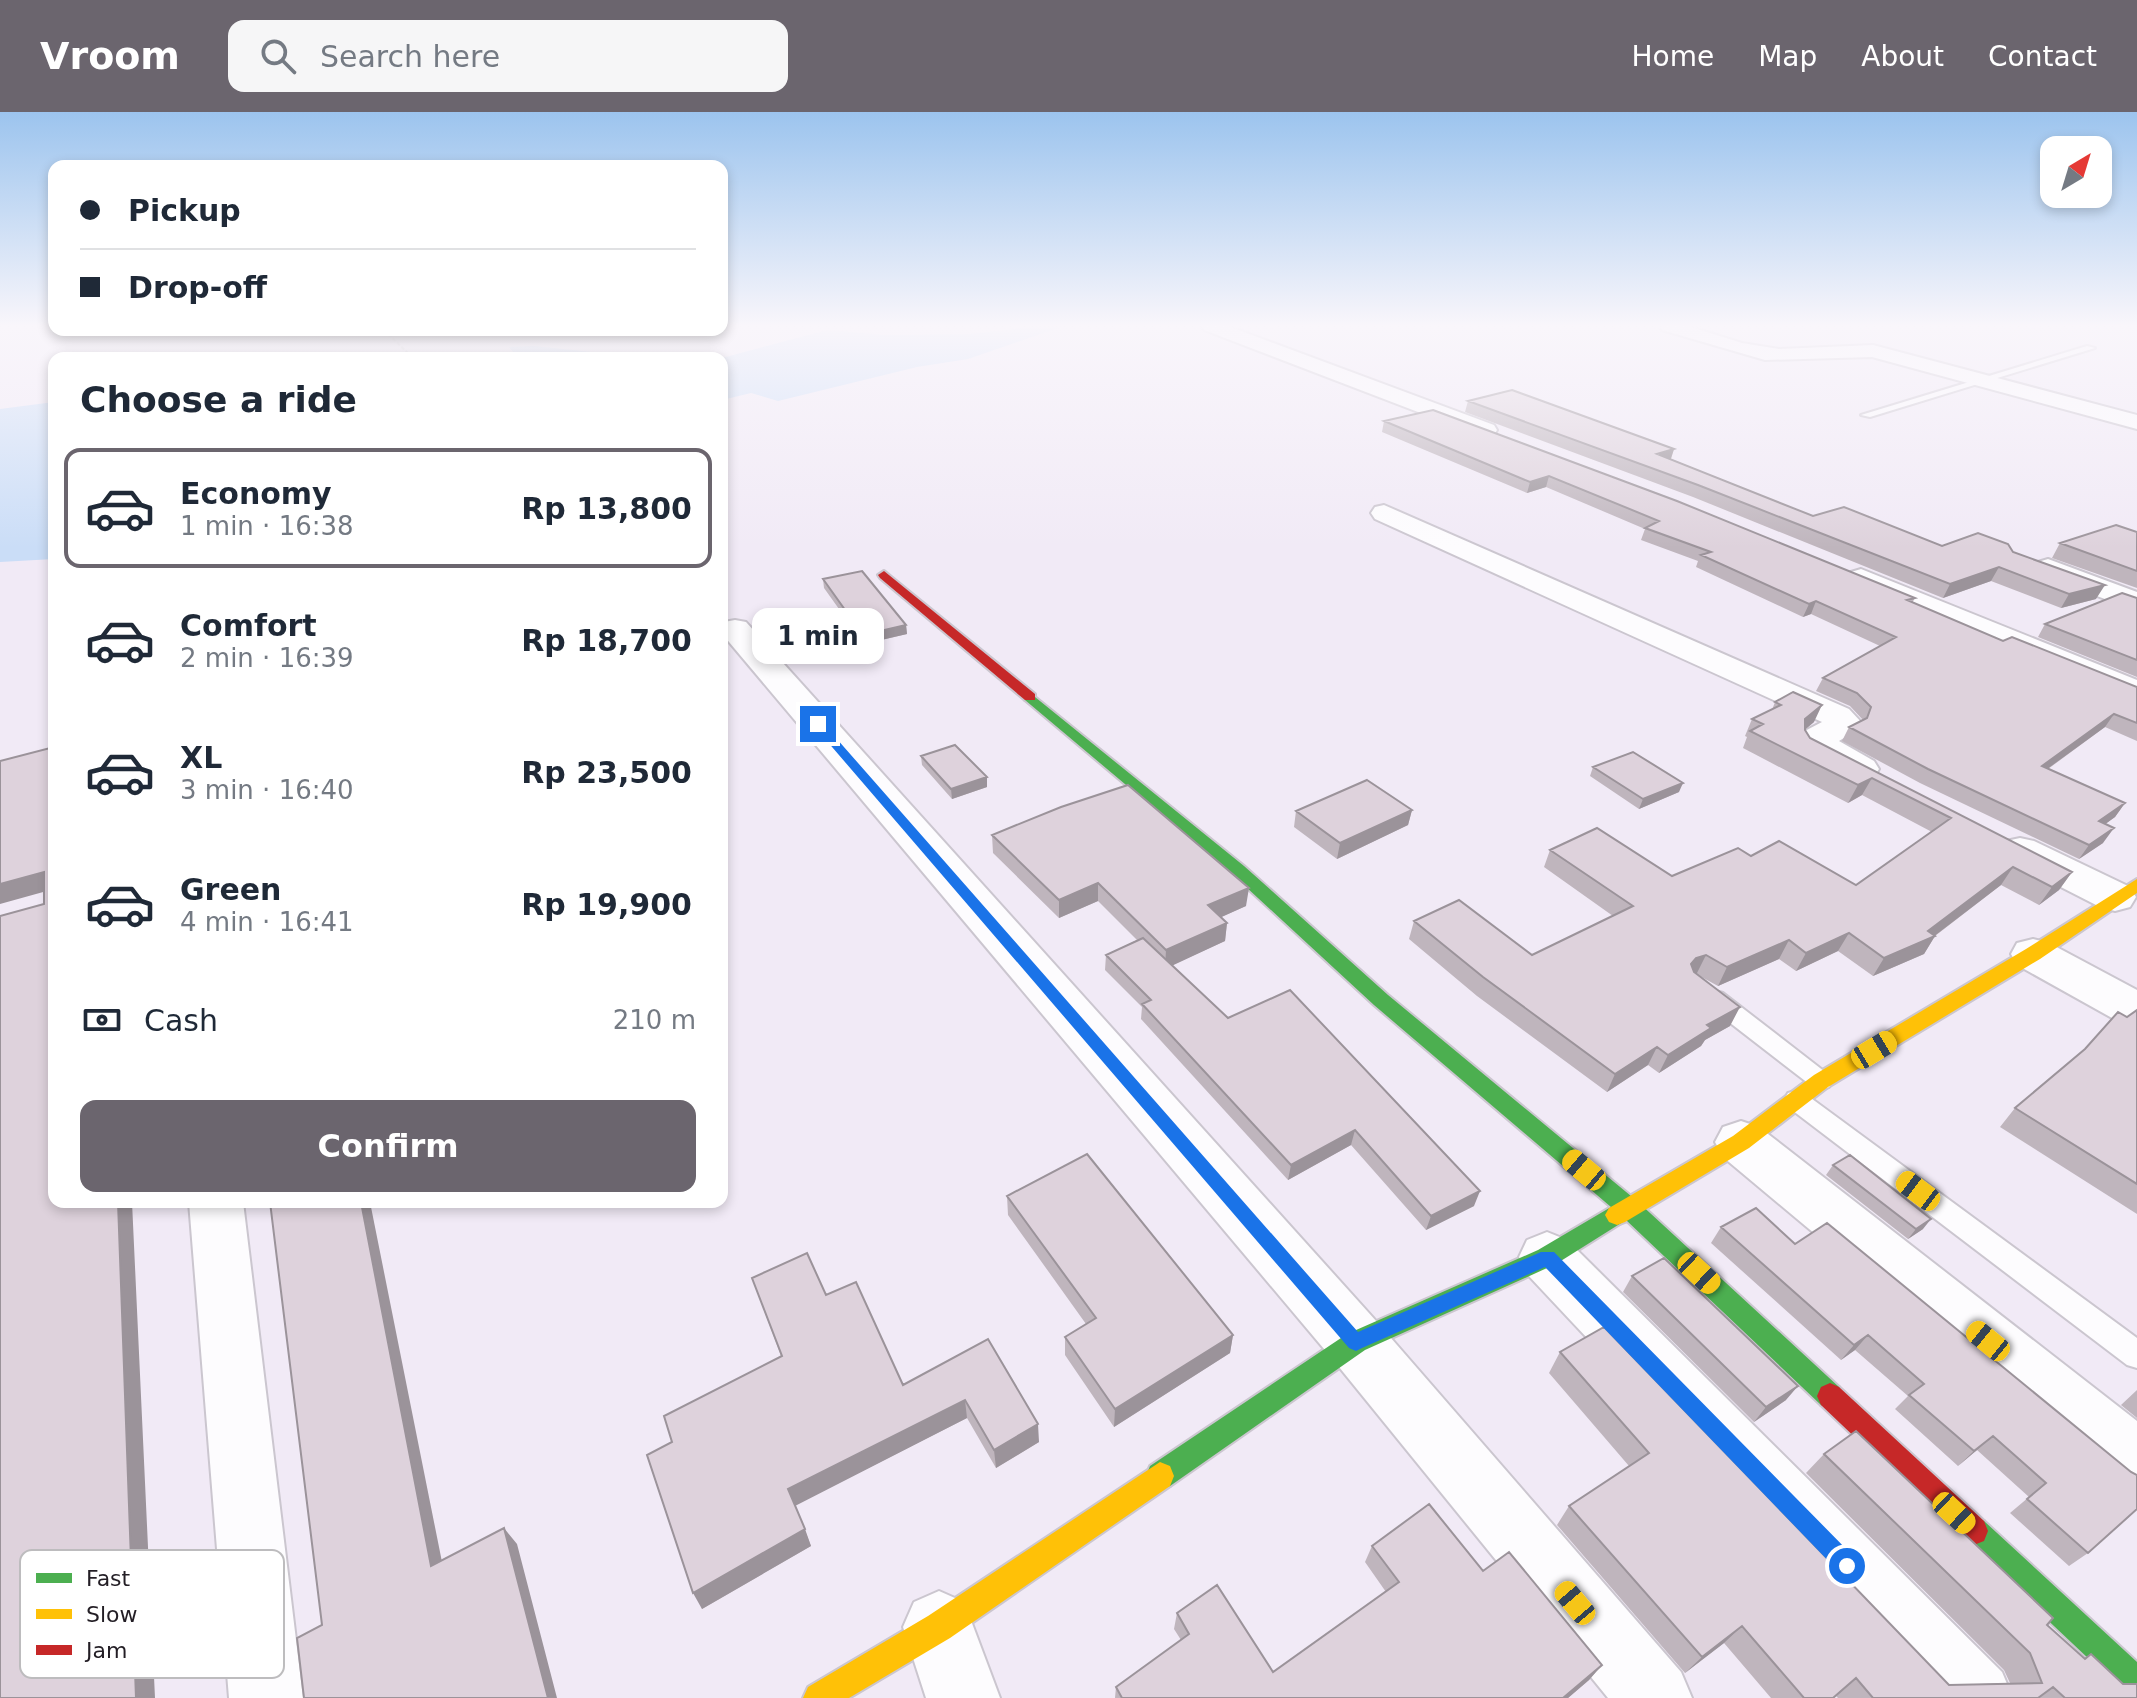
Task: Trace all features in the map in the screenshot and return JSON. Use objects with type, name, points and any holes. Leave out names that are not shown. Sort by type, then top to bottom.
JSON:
[{"type":"street","points":[[1407,400],[1507,438]]},
{"type":"street","points":[[2055,400],[2137,422]]},
{"type":"street","points":[[1384,513],[1837,716],[1845,723],[1816,738],[1816,745],[1892,786]]},
{"type":"street","points":[[2017,556],[2137,602]]},
{"type":"street","points":[[1844,571],[2137,692]]},
{"type":"street","points":[[884,575],[1238,870],[1381,1000],[1629,1208],[2137,1683]]},
{"type":"street","points":[[735,629],[1356,1342],[1655,1698]]},
{"type":"street","points":[[1989,835],[2126,891]]},
{"type":"street","points":[[819,1698],[939,1627],[1356,1342],[1547,1257],[1741,1142],[1821,1081],[2033,954],[2126,891]]},
{"type":"street","points":[[2033,954],[2137,1011]]},
{"type":"street","points":[[1741,1142],[2137,1461]]},
{"type":"street","points":[[217,1208],[251,1550]]},
{"type":"street","points":[[1547,1257],[1976,1698]]},
{"type":"street","points":[[939,1627],[963,1698]]},
{"type":"street","points":[[264,1678],[266,1698]]},
{"type":"lane","points":[[1866,415],[1918,400]]},
{"type":"lane","points":[[1696,984],[1821,1081]]},
{"type":"lane","points":[[1796,1100],[2137,1355]]},
{"type":"water","points":[[48,403],[48,559],[0,562],[0,409]]},
{"type":"building","points":[[1539,400],[1674,449],[1657,454],[1813,516],[1844,507],[1942,546],[1978,533],[2008,544],[2013,552],[2105,585],[2069,594],[1999,567],[1950,584],[1698,485],[1468,401]]},
{"type":"building","points":[[1433,410],[1677,501],[1915,598],[1907,600],[2003,641],[2012,637],[2137,687],[2137,723],[2114,714],[2042,766],[2125,803],[2099,821],[2114,828],[2089,845],[1928,769],[1849,727],[1867,718],[1871,707],[1857,693],[1823,678],[1896,637],[1816,601],[1809,604],[1701,555],[1711,552],[1645,528],[1659,521],[1549,476],[1530,482],[1384,421]]},
{"type":"building","points":[[2116,525],[2137,532],[2137,571],[2060,543]]},
{"type":"building","points":[[862,571],[906,625],[863,635],[823,579]]},
{"type":"building","points":[[2122,593],[2137,598],[2137,660],[2045,624]]},
{"type":"building","points":[[1793,692],[1822,705],[1805,719],[1805,730],[1810,738],[2072,872],[2052,887],[2013,867],[1928,931],[1935,936],[1884,958],[1849,933],[1806,953],[1789,940],[1727,967],[1706,955],[1696,958],[1691,964],[1694,972],[1740,1007],[1707,1025],[1711,1028],[1668,1055],[1657,1047],[1615,1074],[1483,977],[1414,921],[1459,900],[1532,955],[1633,906],[1550,850],[1597,828],[1672,876],[1738,848],[1751,856],[1779,841],[1856,885],[1951,818],[1872,778],[1858,785],[1750,731],[1763,724],[1752,719],[1781,705],[1775,702]]},
{"type":"building","points":[[955,745],[987,777],[951,789],[921,756]]},
{"type":"building","points":[[48,749],[48,1208],[118,1208],[131,1550],[20,1550],[20,1678],[135,1678],[136,1698],[0,1698],[0,916],[44,904],[44,872],[0,884],[0,761]]},
{"type":"building","points":[[1633,752],[1683,783],[1643,799],[1593,767]]},
{"type":"building","points":[[1367,780],[1412,810],[1340,843],[1296,811]]},
{"type":"building","points":[[1128,785],[1249,888],[1208,905],[1227,923],[1166,950],[1098,883],[1059,900],[992,835],[1061,807]]},
{"type":"building","points":[[1143,938],[1228,1018],[1290,990],[1480,1191],[1431,1216],[1355,1130],[1291,1165],[1142,1004],[1151,1000],[1106,955]]},
{"type":"building","points":[[2137,1010],[2137,1184],[2015,1108],[2085,1049],[2118,1012],[2127,1017]]},
{"type":"building","points":[[1087,1154],[1233,1335],[1115,1409],[1065,1337],[1096,1318],[1007,1196]]},
{"type":"building","points":[[1850,1155],[1931,1219],[1916,1229],[1833,1165]]},
{"type":"building","points":[[271,1208],[362,1208],[431,1566],[504,1528],[548,1698],[304,1698],[297,1638],[322,1625]]},
{"type":"building","points":[[1756,1208],[1795,1244],[1827,1223],[2137,1475],[2137,1509],[2088,1553],[2027,1499],[2046,1483],[1993,1436],[1974,1451],[1909,1395],[1924,1384],[1868,1335],[1854,1345],[1721,1227]]},
{"type":"building","points":[[807,1253],[826,1295],[856,1282],[903,1385],[988,1339],[1038,1424],[994,1450],[965,1400],[788,1489],[805,1529],[693,1593],[647,1455],[672,1442],[664,1416],[782,1356],[752,1278]]},
{"type":"building","points":[[1664,1258],[1798,1386],[1766,1407],[1632,1276]]},
{"type":"building","points":[[1604,1327],[1949,1685],[2042,1683],[2030,1653],[1824,1454],[1856,1431],[2053,1618],[2047,1625],[2085,1659],[2091,1654],[2123,1684],[2137,1684],[2137,1698],[2065,1698],[2053,1687],[2038,1698],[1873,1698],[1856,1678],[1833,1698],[1804,1698],[1742,1626],[1702,1657],[1569,1506],[1649,1453],[1560,1352]]},
{"type":"building","points":[[1429,1504],[1483,1571],[1509,1552],[1602,1665],[1563,1698],[1122,1698],[1116,1687],[1189,1634],[1177,1613],[1217,1585],[1273,1672],[1399,1582],[1372,1546]]},
{"type":"traffic: fast","points":[[1030,697],[1238,870],[1381,1000],[1629,1208],[1830,1396]]},
{"type":"traffic: fast","points":[[1160,1476],[1356,1342],[1547,1257],[1617,1215]]},
{"type":"traffic: fast","points":[[1974,1531],[2137,1683]]},
{"type":"traffic: slow","points":[[1617,1215],[1741,1142],[1821,1081],[2033,954],[2137,885]]},
{"type":"traffic: slow","points":[[819,1698],[939,1627],[1160,1476]]},
{"type":"traffic: jam","points":[[884,575],[1030,697]]},
{"type":"traffic: jam","points":[[1830,1396],[1974,1531]]},
{"type":"route","points":[[818,724],[1356,1342],[1547,1257],[1847,1566]]}]
